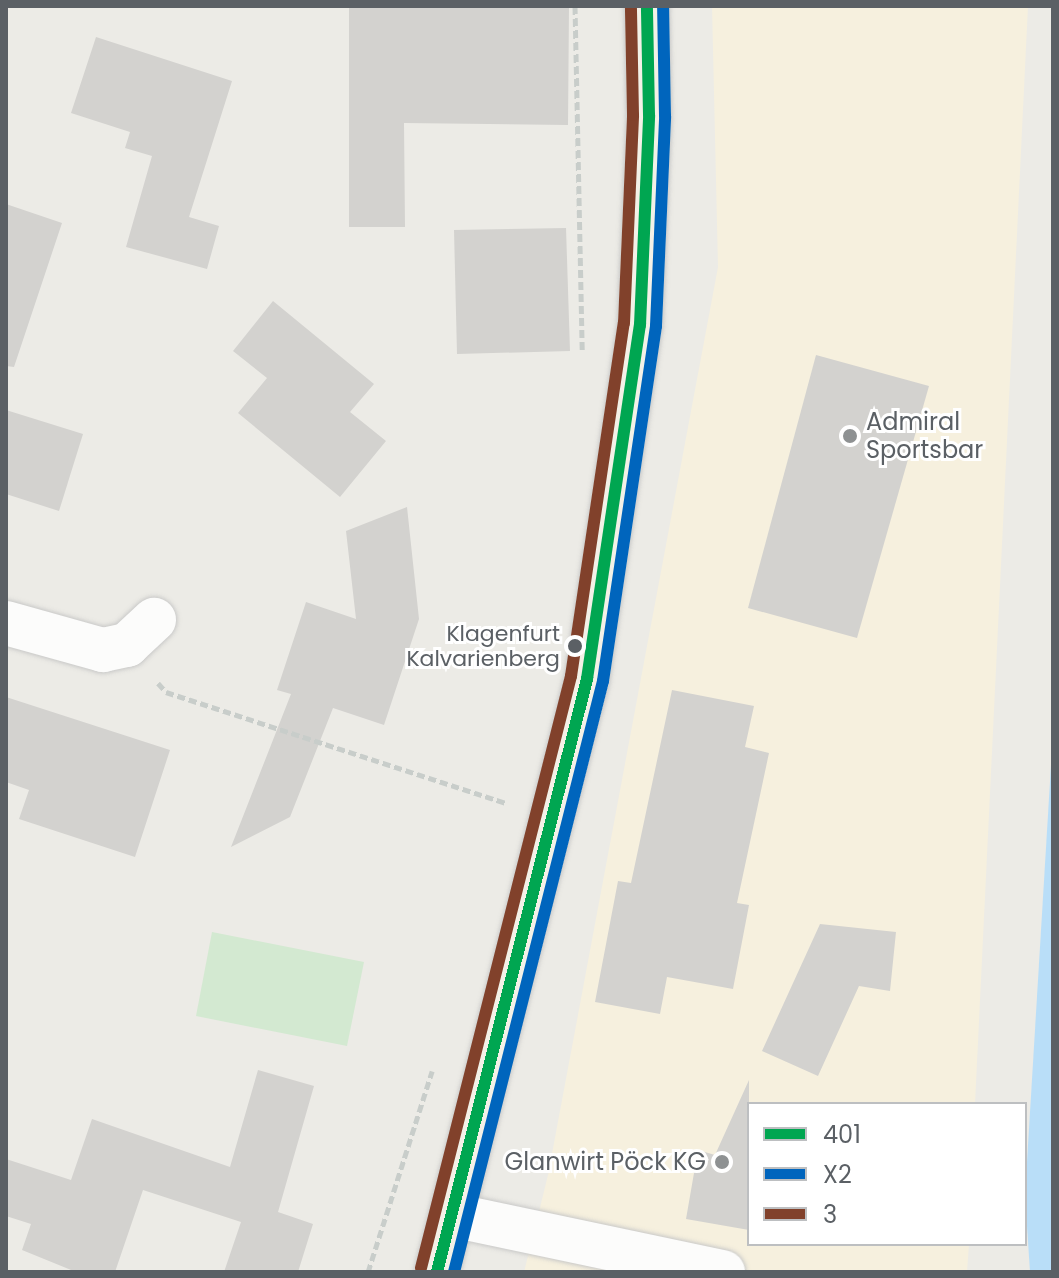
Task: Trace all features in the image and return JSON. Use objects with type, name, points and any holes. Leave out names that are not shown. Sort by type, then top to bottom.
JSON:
[{"type":"main road","points":[[437,1272],[587,679],[640,325],[649,115],[647,6]]},
{"type":"street","points":[[6,623],[103,650],[127,645],[154,620]]},
{"type":"street","points":[[452,1215],[723,1272]]},
{"type":"path","points":[[575,6],[582,362]]},
{"type":"path","points":[[166,692],[514,806]]},
{"type":"shaded area","points":[[712,6],[1028,6],[975,1102],[747,1102],[747,1246],[969,1246],[967,1272],[524,1272],[548,1175],[718,267]]},
{"type":"green space","points":[[212,932],[364,962],[347,1046],[196,1016]]},
{"type":"water","points":[[1053,732],[1053,1272],[1030,1272],[1027,1162]]},
{"type":"building","points":[[349,6],[569,6],[568,125],[404,123],[405,227],[349,227]]},
{"type":"building","points":[[96,37],[232,81],[189,217],[219,226],[207,269],[126,247],[152,156],[125,148],[130,132],[71,113]]},
{"type":"building","points":[[6,204],[62,223],[14,367],[6,366]]},
{"type":"building","points":[[566,228],[570,351],[457,354],[454,230]]},
{"type":"building","points":[[273,301],[374,384],[350,412],[386,441],[340,497],[238,413],[267,378],[233,351]]},
{"type":"building","points":[[816,355],[929,386],[857,638],[748,608]]},
{"type":"building","points":[[6,410],[83,434],[59,511],[6,494]]},
{"type":"building","points":[[407,507],[419,619],[384,725],[333,708],[290,817],[231,847],[291,694],[277,690],[306,602],[356,619],[346,531]]},
{"type":"building","points":[[672,690],[754,706],[745,747],[769,753],[737,903],[749,905],[733,989],[667,977],[660,1014],[595,1002],[618,881],[631,883]]},
{"type":"building","points":[[6,697],[170,750],[135,857],[19,819],[29,790],[6,782]]},
{"type":"building","points":[[820,924],[896,932],[890,991],[859,986],[818,1076],[762,1051]]},
{"type":"building","points":[[258,1070],[314,1086],[278,1212],[313,1224],[298,1272],[224,1272],[241,1222],[143,1190],[115,1272],[76,1272],[22,1250],[31,1224],[6,1216],[6,1159],[71,1180],[92,1119],[230,1167]]},
{"type":"building","name":"Glanwirt Pöck KG","points":[[749,1080],[747,1230],[686,1219],[698,1150],[715,1155]]},
{"type":"transit line","name":"3","points":[[421,1268],[571,676],[624,323],[633,115],[631,6]]},
{"type":"transit line","name":"401","points":[[437,1272],[587,679],[640,325],[649,115],[647,6]]},
{"type":"transit line","name":"X2","points":[[454,1272],[603,681],[656,326],[665,116],[663,6]]},
{"type":"place","name":"Admiral Sportsbar","points":[[850,436]]},
{"type":"place","name":"Klagenfurt Kalvarienberg","points":[[575,646]]},
{"type":"place","name":"Glanwirt Pöck KG","points":[[722,1162]]}]
